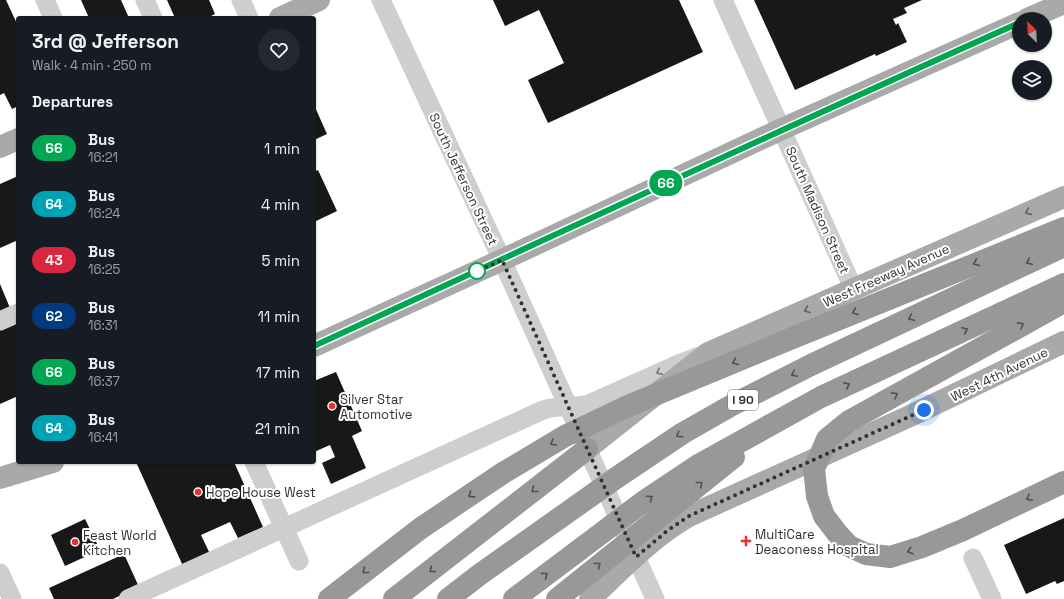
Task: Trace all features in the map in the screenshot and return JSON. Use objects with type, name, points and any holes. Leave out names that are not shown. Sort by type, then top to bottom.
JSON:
[{"type":"highway","points":[[329,599],[421,528],[503,473],[565,436],[622,409],[790,338],[1064,228]]},
{"type":"highway","name":"I 90","points":[[448,599],[479,575],[616,478],[683,433],[734,404],[811,365],[1064,246]]},
{"type":"highway","name":"I 90","points":[[514,599],[643,502],[700,464],[821,397],[1064,284]]},
{"type":"highway","points":[[1064,302],[849,420],[827,439],[814,469],[817,496],[824,516],[837,533],[849,546],[866,554],[890,557],[922,547],[963,530],[1064,482]]},
{"type":"highway","points":[[558,599],[744,449],[821,397]]},
{"type":"highway","points":[[394,599],[587,449]]},
{"type":"main road","points":[[284,16],[319,0]]},
{"type":"main road","points":[[1044,12],[1062,5]]},
{"type":"main road","points":[[316,345],[782,129],[1012,26]]},
{"type":"main road","points":[[0,147],[16,139]]},
{"type":"main road","name":"West Freeway Avenue","points":[[587,449],[708,353],[1064,197]]},
{"type":"main road","name":"West 4th Avenue","points":[[636,557],[667,531],[689,516],[910,416],[1064,342]]},
{"type":"main road","points":[[0,478],[46,464]]},
{"type":"main road","points":[[590,599],[636,557]]},
{"type":"street","points":[[45,0],[52,16]]},
{"type":"street","points":[[145,0],[152,16]]},
{"type":"street","points":[[241,0],[248,16]]},
{"type":"street","name":"South Jefferson Street","points":[[381,0],[502,260],[655,599]]},
{"type":"street","name":"South Madison Street","points":[[724,0],[854,290]]},
{"type":"street","points":[[0,321],[16,314]]},
{"type":"street","name":"West Freeway Avenue","points":[[128,599],[542,410],[552,407],[583,405],[594,402],[681,363],[708,353]]},
{"type":"street","points":[[255,464],[299,561]]},
{"type":"street","points":[[973,558],[992,599]]},
{"type":"street","points":[[0,572],[12,599]]},
{"type":"building","points":[[0,0],[6,0],[16,22],[16,107],[12,109],[4,93],[0,95]]},
{"type":"building","points":[[81,0],[121,0],[128,16],[88,16]]},
{"type":"building","points":[[167,0],[209,0],[215,14],[211,16],[174,16]]},
{"type":"building","points":[[493,0],[679,0],[703,52],[548,123],[528,80],[564,63],[539,10],[505,26]]},
{"type":"building","points":[[754,0],[922,0],[904,8],[907,13],[893,19],[896,25],[898,23],[907,42],[876,56],[875,54],[795,90]]},
{"type":"building","points":[[316,109],[327,134],[316,139]]},
{"type":"building","points":[[318,170],[337,211],[316,221],[316,171]]},
{"type":"building","points":[[16,177],[16,241],[0,248],[0,184]]},
{"type":"building","points":[[0,284],[10,308],[0,313]]},
{"type":"building","points":[[16,320],[16,397],[0,404],[0,327]]},
{"type":"building","name":"Silver Star Automotive","points":[[336,372],[362,431],[352,436],[366,468],[331,484],[322,463],[335,457],[330,445],[316,451],[316,380]]},
{"type":"building","name":"Hope House West","points":[[137,464],[235,464],[263,527],[238,538],[230,522],[201,535],[210,554],[183,566]]},
{"type":"building","points":[[1064,518],[1064,581],[1057,584],[1055,581],[1026,594],[1004,545]]},
{"type":"building","name":"Feast World Kitchen","points":[[85,519],[100,550],[65,566],[51,535]]},
{"type":"building","points":[[124,554],[139,587],[113,599],[54,599],[49,588]]},
{"type":"bus line","name":"66","points":[[316,345],[782,129],[1012,26]]},
{"type":"place","name":"Silver Star Automotive","points":[[332,406]]},
{"type":"place","name":"Hope House West","points":[[198,492]]},
{"type":"place","name":"MultiCare Deaconess Hospital","points":[[746,541]]},
{"type":"place","name":"Feast World Kitchen","points":[[75,542]]},
{"type":"route","points":[[477,271],[475,272],[502,260],[636,557],[677,523],[689,516],[924,410]]}]
